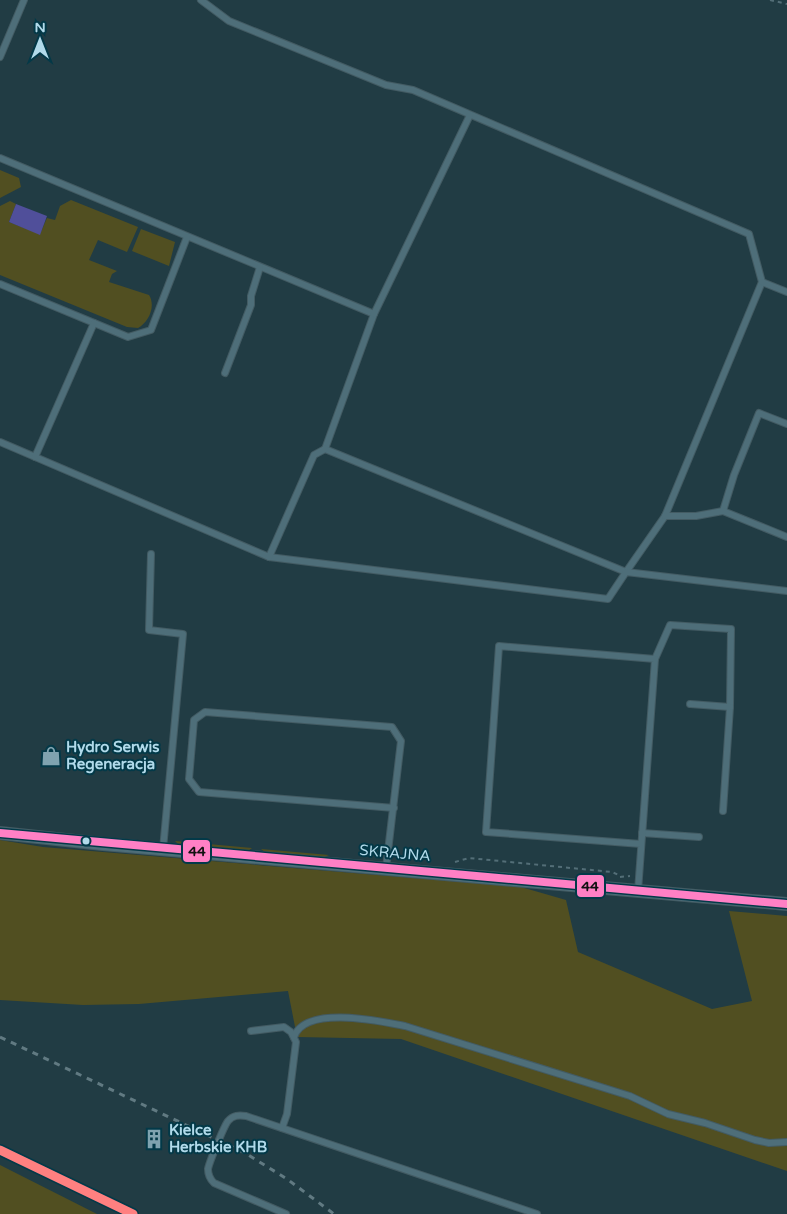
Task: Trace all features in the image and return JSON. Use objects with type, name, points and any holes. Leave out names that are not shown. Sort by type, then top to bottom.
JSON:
[{"type":"street","name":"SKRAJNA","points":[[0,833],[787,904]]},
{"type":"lane","points":[[0,58],[24,0]]},
{"type":"lane","points":[[0,442],[269,557],[608,599],[665,516],[762,282],[749,234],[413,90],[386,85],[229,21],[201,0]]},
{"type":"lane","points":[[269,557],[314,455],[325,449],[374,314],[470,115]]},
{"type":"lane","points":[[0,158],[374,314]]},
{"type":"lane","points":[[0,284],[128,338],[151,330],[187,237]]},
{"type":"lane","points":[[226,373],[251,305],[251,296],[260,267]]},
{"type":"lane","points":[[762,282],[787,292]]},
{"type":"lane","points":[[36,457],[94,323]]},
{"type":"lane","points":[[723,511],[734,475],[760,413],[787,424]]},
{"type":"lane","points":[[325,449],[626,572],[787,591]]},
{"type":"lane","points":[[665,516],[696,516],[723,511],[787,537]]},
{"type":"lane","points":[[151,554],[149,630],[183,634],[163,849]]},
{"type":"lane","points":[[638,891],[655,659],[670,625],[731,629],[730,708],[723,811]]},
{"type":"lane","points":[[641,844],[486,832],[499,646],[655,659]]},
{"type":"lane","points":[[690,704],[730,708]]},
{"type":"lane","points":[[386,868],[394,808],[401,741],[392,727],[205,712],[194,720],[189,779],[199,792],[394,808]]},
{"type":"lane","points":[[642,833],[699,837]]},
{"type":"lane","points":[[294,1037],[300,1025],[323,1017],[398,1025],[630,1096],[668,1114],[705,1123],[756,1140],[769,1143],[787,1142]]},
{"type":"lane","points":[[251,1031],[284,1027],[294,1037],[296,1042],[288,1108],[282,1128]]},
{"type":"lane","points":[[286,1214],[214,1184],[208,1174],[210,1162],[228,1121],[235,1116],[246,1116],[537,1214]]},
{"type":"path","points":[[770,0],[787,4]]},
{"type":"shaded area","points":[[0,170],[19,178],[21,187],[0,198]]},
{"type":"shaded area","points":[[71,200],[138,227],[127,252],[98,240],[89,260],[117,271],[112,274],[109,282],[149,295],[152,304],[150,313],[145,322],[138,328],[127,327],[0,275],[0,206],[10,201],[16,204],[9,222],[40,234],[47,218],[55,220],[60,206]]},
{"type":"shaded area","points":[[16,204],[47,216],[40,235],[9,222]]},
{"type":"shaded area","points":[[141,229],[175,242],[169,266],[132,251]]},
{"type":"shaded area","points":[[0,840],[43,847],[521,887],[566,900],[578,952],[712,1009],[752,1001],[729,911],[787,916],[787,1171],[401,1039],[297,1037],[288,991],[139,1004],[83,1005],[0,1000]]},
{"type":"shaded area","points":[[175,841],[252,848],[248,851],[178,844]]},
{"type":"shaded area","points":[[261,849],[329,855],[324,857],[265,852]]},
{"type":"shaded area","points":[[0,1165],[97,1214],[0,1214]]},
{"type":"railway","points":[[0,1037],[245,1153],[287,1179],[334,1214]]},
{"type":"transit line","name":"44","points":[[0,833],[787,904]]},
{"type":"transit line","points":[[0,1150],[133,1214]]},
{"type":"place","name":"Hydro Serwis Regeneracja","points":[[51,756]]},
{"type":"place","name":"Kielce Herbskie KHB","points":[[154,1139]]}]
